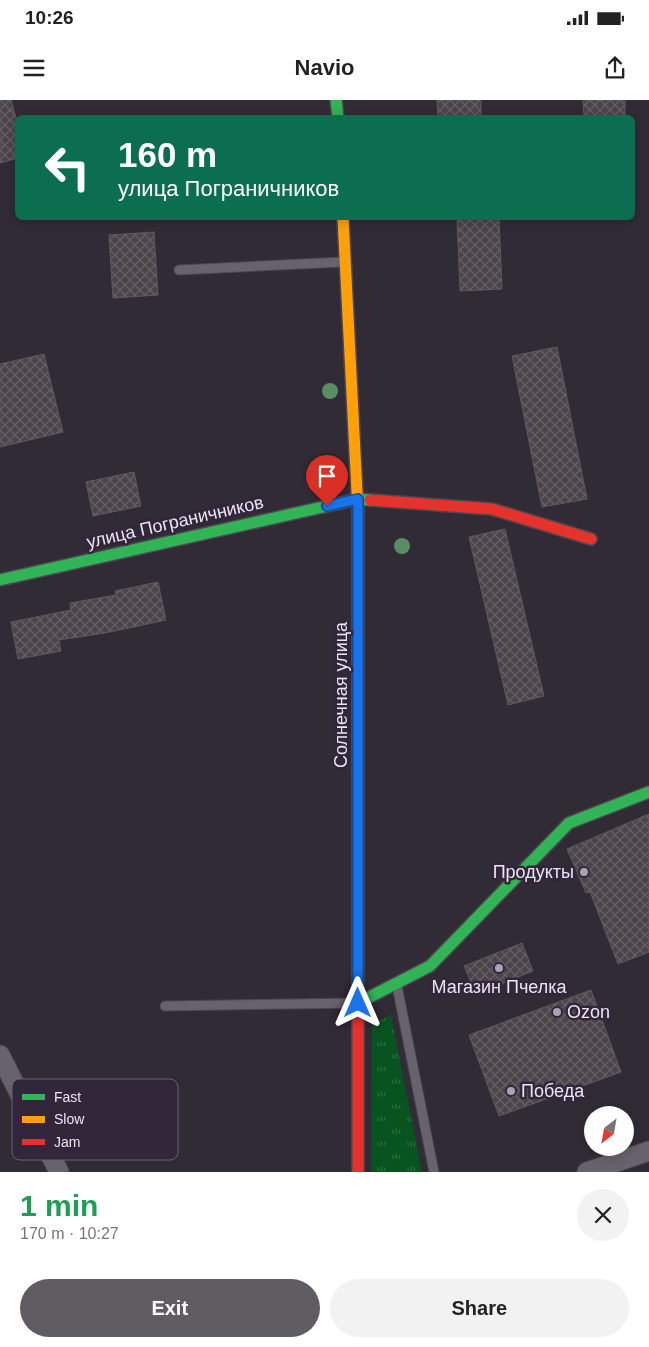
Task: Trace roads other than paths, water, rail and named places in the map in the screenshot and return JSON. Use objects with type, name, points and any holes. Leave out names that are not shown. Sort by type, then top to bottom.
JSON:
[{"type":"street","points":[[336,100],[338,115]]},
{"type":"street","name":"Солнечная улица","points":[[343,220],[358,499],[358,1172]]},
{"type":"street","name":"улица Пограничников","points":[[0,580],[358,499],[492,509],[591,539]]},
{"type":"street","points":[[358,1003],[430,966],[569,823],[649,792]]},
{"type":"street","points":[[0,1055],[12,1079]]},
{"type":"street","points":[[588,1172],[649,1151]]},
{"type":"street","points":[[53,1160],[59,1172]]},
{"type":"lane","points":[[179,270],[346,262]]},
{"type":"lane","points":[[396,984],[434,1172]]},
{"type":"lane","points":[[165,1006],[358,1003]]},
{"type":"place","name":"Продукты","points":[[584,872]]},
{"type":"place","name":"Магазин Пчелка","points":[[499,968]]},
{"type":"place","name":"Ozon","points":[[557,1012]]},
{"type":"place","name":"Победа","points":[[511,1091]]}]
